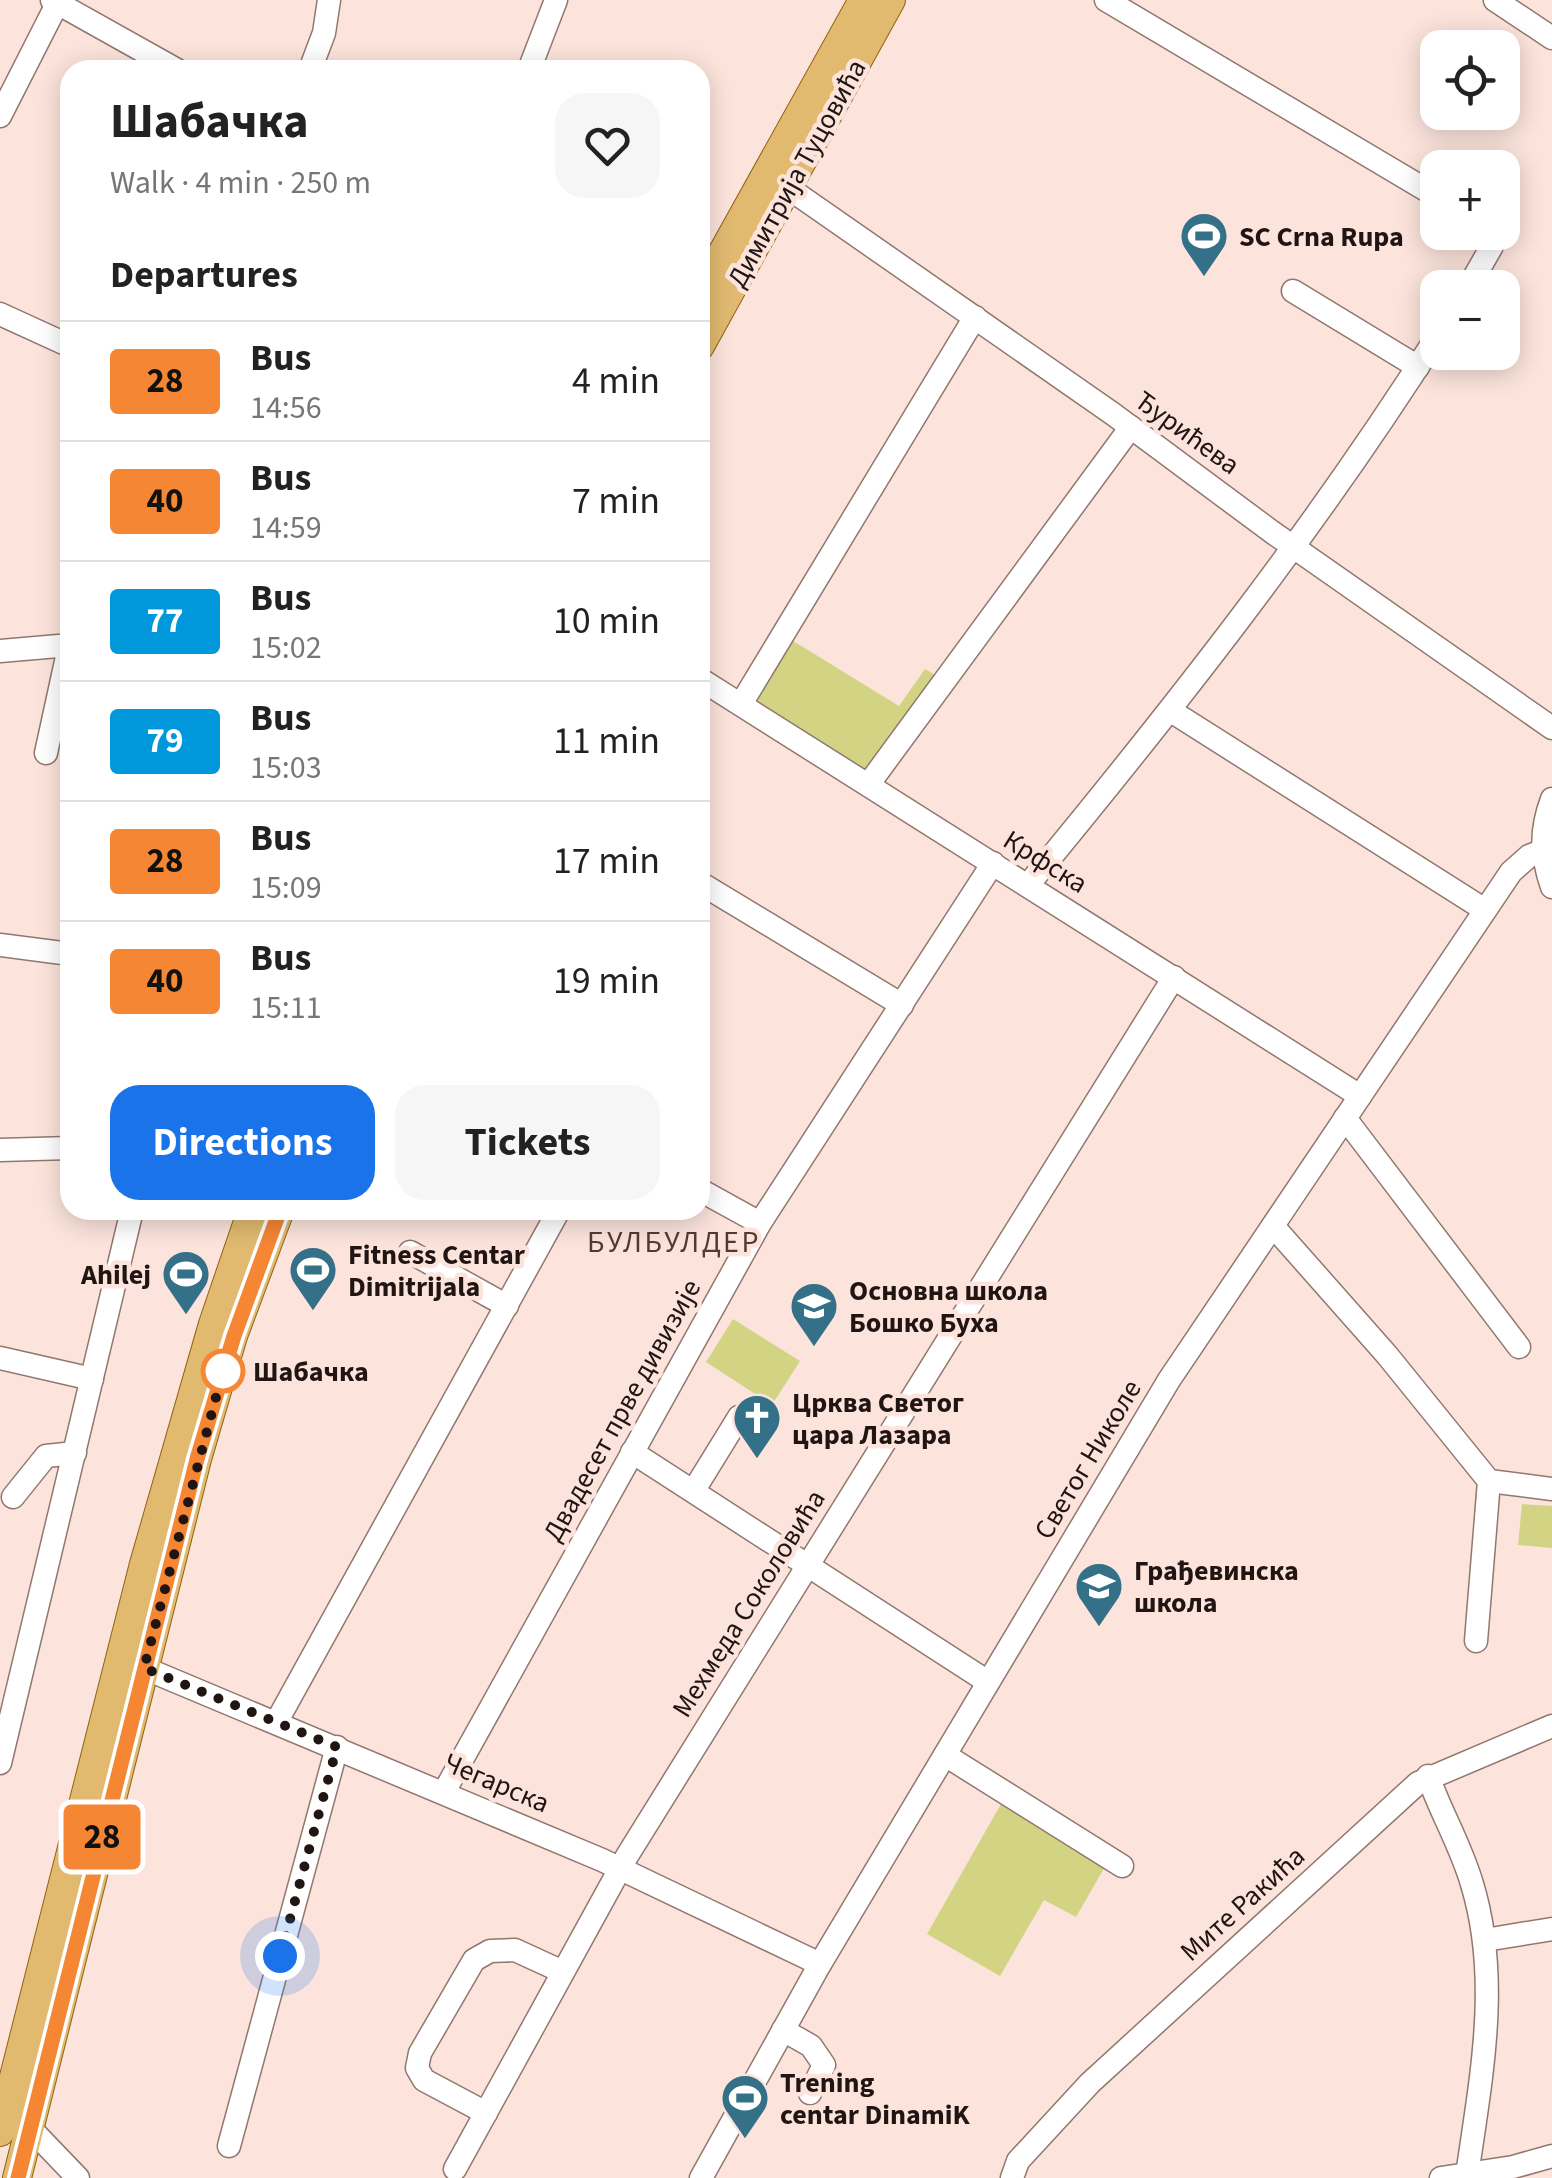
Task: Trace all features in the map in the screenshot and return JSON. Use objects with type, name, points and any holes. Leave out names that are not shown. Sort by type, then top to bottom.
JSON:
[{"type":"main road","name":"Димитрија Туцовића","points":[[710,275],[863,0]]},
{"type":"main road","name":"Димитрија Туцовића","points":[[710,328],[892,0]]},
{"type":"main road","points":[[1,2120],[154,1529],[213,1324],[249,1220]]},
{"type":"main road","points":[[18,2178],[144,1668],[218,1389],[277,1220]]},
{"type":"street","points":[[314,60],[324,33],[329,0]]},
{"type":"street","points":[[1106,0],[1420,186]]},
{"type":"street","points":[[1495,0],[1552,38]]},
{"type":"street","points":[[0,116],[57,1],[160,60]]},
{"type":"street","points":[[532,60],[550,2]]},
{"type":"street","name":"Ђурићева","points":[[788,187],[1552,728]]},
{"type":"street","points":[[1293,292],[1418,366]]},
{"type":"street","points":[[0,314],[60,341]]},
{"type":"street","points":[[741,704],[976,317]]},
{"type":"street","points":[[1028,886],[1171,711],[1295,547],[1420,363]]},
{"type":"street","points":[[868,785],[1131,427]]},
{"type":"street","points":[[0,651],[60,645]]},
{"type":"street","name":"Крфска","points":[[710,685],[1360,1096]]},
{"type":"street","points":[[46,753],[60,689]]},
{"type":"street","points":[[1171,711],[1485,910]]},
{"type":"street","points":[[1552,799],[1543,827],[1542,851],[1552,887]]},
{"type":"street","name":"Светог Николе","points":[[701,2178],[820,1964],[1170,1380],[1485,910],[1512,872],[1542,851]]},
{"type":"street","name":"Двадесет прве дивизије","points":[[444,1792],[760,1223],[992,863]]},
{"type":"street","points":[[710,889],[902,1005]]},
{"type":"street","points":[[0,946],[60,953]]},
{"type":"street","name":"Мехмеда Соколовића","points":[[456,2169],[620,1868],[1174,977]]},
{"type":"street","points":[[1344,1118],[1519,1348]]},
{"type":"street","points":[[0,1150],[60,1148]]},
{"type":"street","points":[[710,1196],[760,1223]]},
{"type":"street","points":[[0,1763],[130,1220]]},
{"type":"street","points":[[277,1722],[553,1220]]},
{"type":"street","points":[[1273,1226],[1490,1481],[1552,1489]]},
{"type":"street","points":[[410,1252],[507,1306]]},
{"type":"street","points":[[0,1358],[92,1379]]},
{"type":"street","points":[[694,1490],[739,1416]]},
{"type":"street","points":[[632,1452],[988,1682]]},
{"type":"street","points":[[13,1497],[46,1456],[74,1453]]},
{"type":"street","points":[[1476,1641],[1490,1481]]},
{"type":"street","name":"Чегарска","points":[[144,1668],[620,1868],[820,1964]]},
{"type":"street","name":"Мите Ракића","points":[[1012,2178],[1018,2161],[1090,2082],[1428,1776],[1552,1726]]},
{"type":"street","points":[[229,2146],[337,1747]]},
{"type":"street","points":[[945,1755],[1122,1866]]},
{"type":"street","points":[[1428,1776],[1461,1850],[1485,1940],[1487,2021],[1467,2174]]},
{"type":"street","points":[[1485,1940],[1552,1928]]},
{"type":"street","points":[[486,2113],[424,2080],[417,2068],[420,2052],[474,1960],[490,1951],[515,1950],[563,1972]]},
{"type":"street","points":[[783,2030],[820,2054],[824,2065],[810,2093]]},
{"type":"street","points":[[1,2120],[30,2128],[78,2178]]},
{"type":"street","points":[[1441,2178],[1552,2156]]},
{"type":"green space","points":[[790,639],[899,706],[925,669],[942,679],[868,771],[755,701]]},
{"type":"green space","points":[[733,1319],[800,1361],[772,1405],[706,1362]]},
{"type":"green space","points":[[1522,1504],[1552,1506],[1552,1548],[1518,1545]]},
{"type":"green space","points":[[1001,1804],[1106,1865],[1076,1917],[1044,1900],[1000,1976],[927,1934]]},
{"type":"bus line","name":"28","points":[[18,2178],[197,1459],[234,1336],[276,1220]]},
{"type":"place","name":"SC Crna Rupa","points":[[1204,278]]},
{"type":"place","name":"Fitness Centar Dimitrijala","points":[[313,1312]]},
{"type":"place","name":"Ahilej","points":[[186,1316]]},
{"type":"place","name":"Основна школа Бошко Буха","points":[[814,1348]]},
{"type":"place","name":"Шабачка","points":[[223,1371]]},
{"type":"place","name":"Црква Светог цара Лазара","points":[[757,1460]]},
{"type":"place","name":"Грађевинска школа","points":[[1099,1628]]},
{"type":"place","name":"Trening centar DinamiK","points":[[745,2140]]},
{"type":"district","name":"БУЛБУЛДЕР","points":[[674,1242]]},
{"type":"route","points":[[223,1371],[224,1367],[144,1668],[337,1747],[280,1956]]}]
